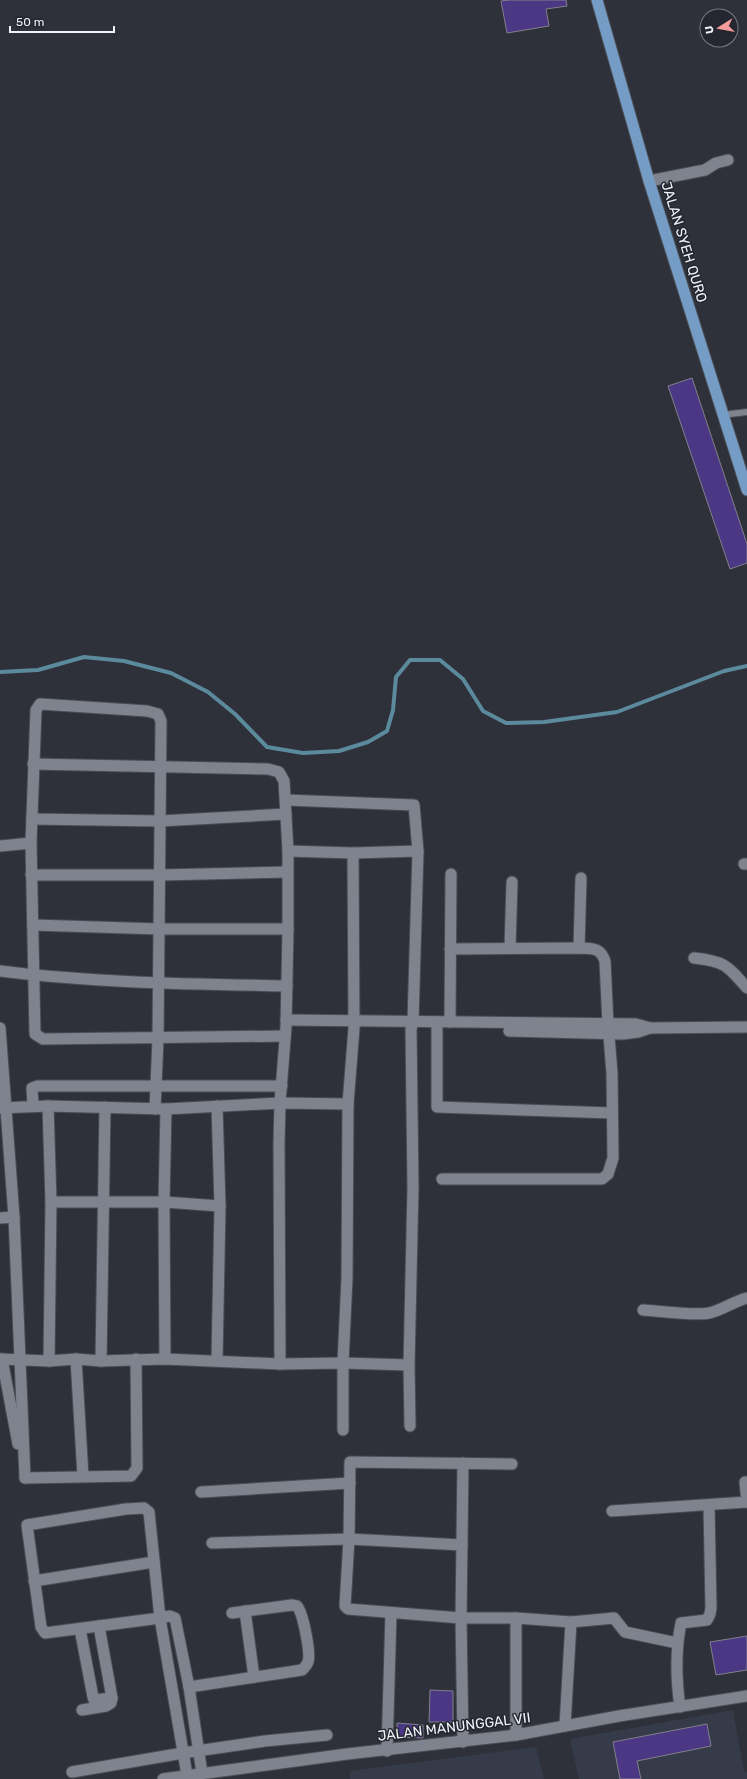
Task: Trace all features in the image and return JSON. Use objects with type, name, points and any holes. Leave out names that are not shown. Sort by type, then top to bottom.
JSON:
[{"type":"main road","name":"JALAN SYEH QURO","points":[[597,0],[649,181],[747,490]]},
{"type":"street","points":[[649,181],[705,170],[716,163],[728,160]]},
{"type":"street","points":[[165,1359],[164,1202],[160,1109],[157,1086],[158,1039],[160,929],[161,721],[158,714],[146,711],[42,704],[36,710],[32,764],[31,875],[35,975],[34,1030],[37,1037],[43,1039],[158,1039],[286,1028],[354,1025],[436,1025],[608,1029],[636,1024],[650,1028],[747,1027]]},
{"type":"street","points":[[32,764],[161,768],[268,769],[279,772],[284,781],[288,851],[288,929],[286,1028],[280,1103],[280,1364]]},
{"type":"street","points":[[286,800],[414,805],[418,851],[412,1025],[413,1188],[409,1365],[410,1426]]},
{"type":"street","points":[[32,819],[160,821],[286,814]]},
{"type":"street","points":[[0,846],[31,844]]},
{"type":"street","points":[[288,851],[354,853],[418,851]]},
{"type":"street","points":[[343,1430],[343,1363],[347,1278],[348,1104],[354,1025],[354,853]]},
{"type":"street","points":[[31,875],[160,875],[287,872]]},
{"type":"street","points":[[450,1022],[451,874]]},
{"type":"street","points":[[579,948],[581,878]]},
{"type":"street","points":[[510,948],[512,882]]},
{"type":"street","points":[[33,925],[160,929],[288,929]]},
{"type":"street","points":[[442,1180],[602,1179],[608,1174],[613,1158],[612,1073],[608,1029],[605,961],[602,954],[596,949],[579,948],[450,949]]},
{"type":"street","points":[[694,958],[715,960],[723,964],[747,988]]},
{"type":"street","points":[[0,971],[35,975],[159,983],[287,986]]},
{"type":"street","points":[[436,1025],[450,1022],[608,1029]]},
{"type":"street","points":[[436,1025],[437,1107],[612,1113]]},
{"type":"street","points":[[0,1028],[3,1108],[14,1218],[25,1478]]},
{"type":"street","points":[[33,1106],[32,1088],[37,1086],[282,1086]]},
{"type":"street","points":[[3,1108],[48,1106],[160,1109],[280,1103],[348,1104]]},
{"type":"street","points":[[48,1106],[51,1202],[49,1361]]},
{"type":"street","points":[[217,1106],[220,1206],[217,1360]]},
{"type":"street","points":[[101,1361],[102,1202],[105,1107]]},
{"type":"street","points":[[51,1202],[164,1202],[220,1206]]},
{"type":"street","points":[[0,1218],[14,1218]]},
{"type":"street","points":[[643,1310],[707,1314],[717,1311],[738,1300],[747,1298]]},
{"type":"street","points":[[25,1478],[1,1359],[49,1361],[76,1358],[101,1361],[165,1359],[217,1360],[280,1364],[343,1363],[409,1365]]},
{"type":"street","points":[[76,1358],[83,1476]]},
{"type":"street","points":[[25,1478],[131,1476],[136,1470],[136,1359]]},
{"type":"street","points":[[512,1464],[350,1462],[349,1539],[345,1606],[348,1609],[461,1618],[516,1618],[571,1622],[616,1618],[625,1632],[677,1643]]},
{"type":"street","points":[[463,1463],[461,1618],[463,1742]]},
{"type":"street","points":[[612,1511],[747,1502],[745,1482],[747,1482]]},
{"type":"street","points":[[201,1492],[350,1483]]},
{"type":"street","points":[[680,1707],[677,1683],[677,1643],[682,1623],[706,1620],[710,1614],[712,1602],[709,1505]]},
{"type":"street","points":[[187,1775],[160,1618],[149,1512],[144,1508],[126,1509],[27,1525],[34,1580],[43,1632],[47,1633],[80,1629],[160,1618],[170,1616],[175,1618],[189,1687],[200,1751],[202,1773]]},
{"type":"street","points":[[212,1543],[349,1539],[462,1545]]},
{"type":"street","points":[[34,1580],[154,1562]]},
{"type":"street","points":[[189,1687],[302,1670],[308,1662],[308,1652],[300,1611],[297,1606],[292,1605],[232,1613]]},
{"type":"street","points":[[245,1611],[254,1677]]},
{"type":"street","points":[[387,1751],[391,1613]]},
{"type":"street","points":[[516,1618],[516,1735]]},
{"type":"street","points":[[565,1726],[571,1622]]},
{"type":"street","points":[[82,1710],[106,1706],[111,1703],[112,1698],[99,1626]]},
{"type":"street","points":[[80,1629],[93,1698],[94,1700],[112,1698]]},
{"type":"street","name":"JALAN MANUNGGAL VII","points":[[163,1779],[347,1754],[387,1751],[516,1735],[747,1696]]},
{"type":"street","points":[[72,1772],[183,1753],[327,1735]]},
{"type":"lane","points":[[722,415],[747,412]]},
{"type":"shaded area","points":[[733,1710],[744,1772],[747,1772],[747,1779],[579,1779],[570,1739]]},
{"type":"shaded area","points":[[536,1747],[544,1779],[350,1779],[350,1771]]},
{"type":"building","points":[[566,0],[567,6],[546,9],[549,26],[507,33],[501,1]]},
{"type":"building","points":[[692,378],[747,544],[747,563],[730,569],[668,386]]},
{"type":"building","points":[[747,1636],[747,1670],[716,1675],[710,1642]]},
{"type":"building","points":[[430,1690],[453,1691],[453,1722],[429,1722]]},
{"type":"building","points":[[397,1723],[423,1725],[423,1738],[397,1737]]},
{"type":"building","points":[[707,1724],[711,1746],[637,1761],[641,1779],[620,1779],[613,1742]]},
{"type":"waterway","points":[[0,672],[38,670],[84,657],[124,661],[171,673],[208,692],[235,714],[267,747],[303,753],[339,751],[368,742],[387,731],[393,710],[396,677],[410,660],[440,660],[463,679],[483,711],[506,723],[544,722],[617,712],[724,671],[747,666]]}]
